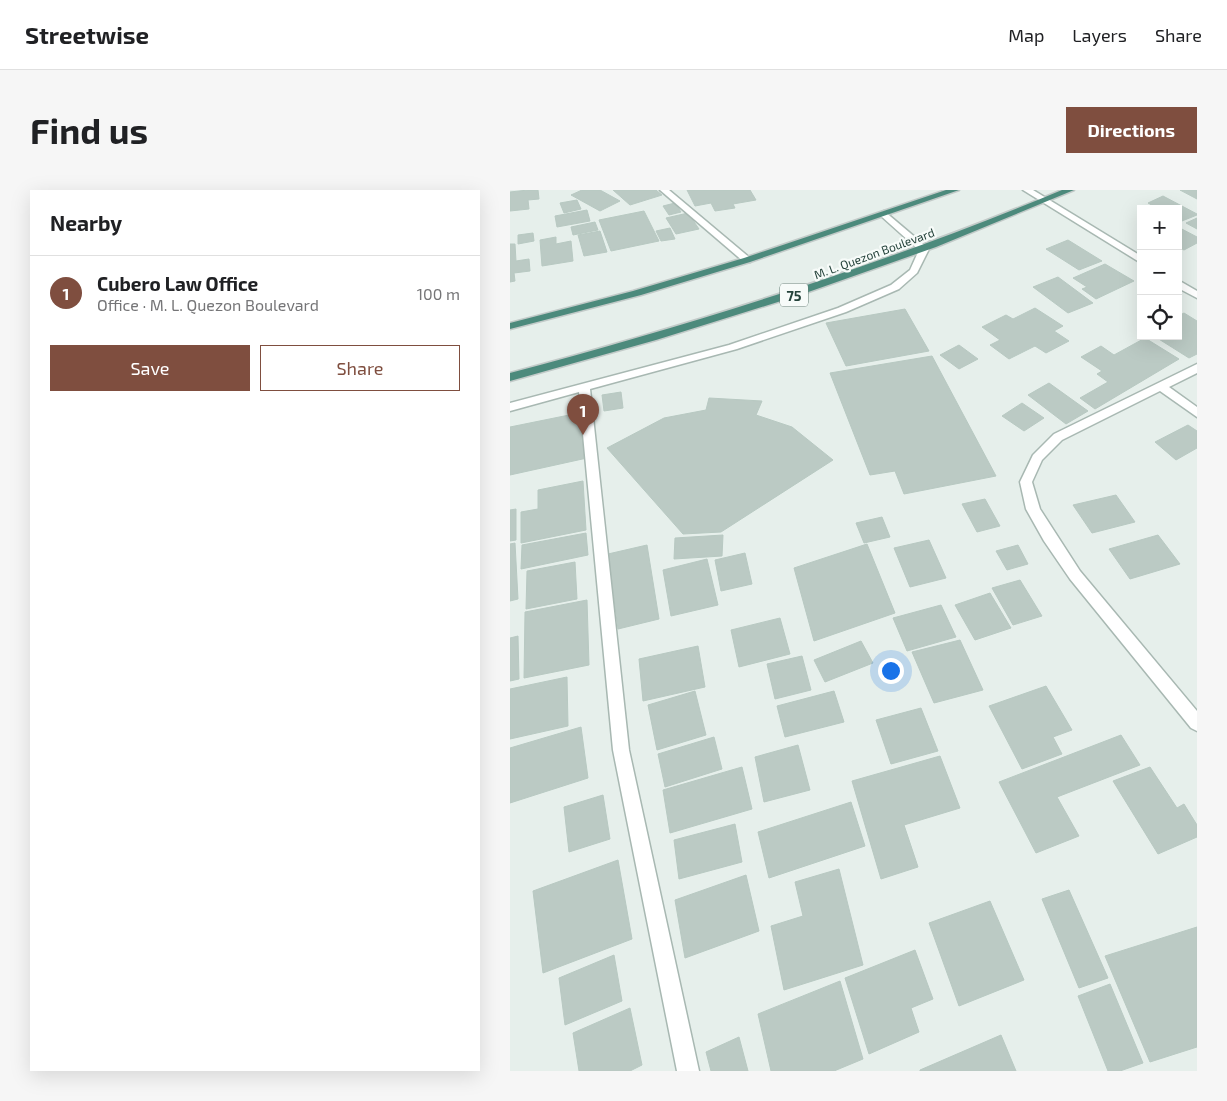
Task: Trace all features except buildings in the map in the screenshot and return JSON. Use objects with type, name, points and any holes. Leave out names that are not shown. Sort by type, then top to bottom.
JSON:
[{"type":"highway","points":[[510,326],[637,293],[747,260],[955,190]]},
{"type":"highway","name":"M. L. Quezon Boulevard","points":[[510,377],[658,337],[783,298],[924,249],[1070,190]]},
{"type":"street","points":[[664,190],[747,260]]},
{"type":"street","points":[[1027,190],[1137,258]]},
{"type":"street","points":[[510,407],[733,346],[842,310],[895,287],[914,271],[924,249],[884,214]]},
{"type":"street","points":[[1182,285],[1197,294]]},
{"type":"street","points":[[1197,368],[1058,437],[1037,458],[1026,482],[1033,509],[1049,537],[1075,575],[1197,723]]},
{"type":"street","points":[[1160,386],[1197,413]]},
{"type":"street","points":[[584,388],[621,750],[688,1071]]},
{"type":"place","name":"Cubero Law Office","points":[[583,435]]}]
